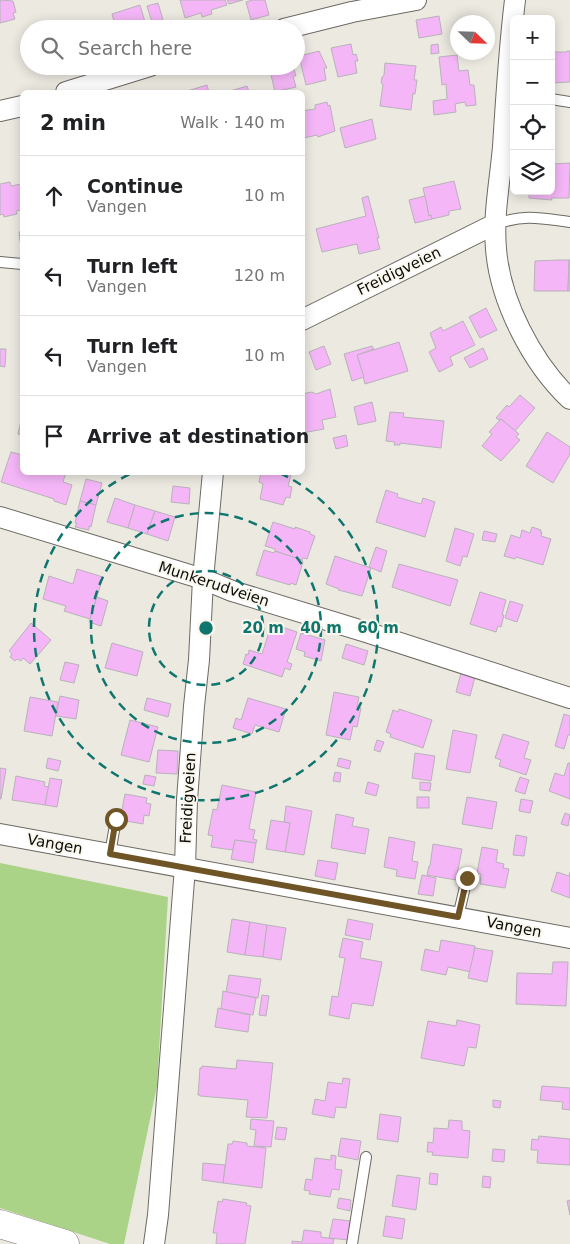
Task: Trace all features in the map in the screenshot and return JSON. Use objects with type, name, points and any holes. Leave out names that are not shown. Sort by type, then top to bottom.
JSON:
[{"type":"street","points":[[305,24],[352,12],[416,0]]},
{"type":"street","points":[[515,0],[509,44],[510,93],[496,224],[499,275],[505,295],[535,357],[570,399]]},
{"type":"street","points":[[72,90],[121,75]]},
{"type":"street","points":[[0,111],[20,106]]},
{"type":"street","name":"Freidigveien","points":[[305,319],[496,224]]},
{"type":"street","name":"Freidigveien","points":[[154,1244],[158,1215],[185,867],[187,800],[213,475]]},
{"type":"street","name":"Munkerudveien","points":[[0,516],[203,579],[232,591],[570,698]]},
{"type":"street","name":"Vangen","points":[[0,834],[570,938]]},
{"type":"street","points":[[0,1224],[65,1244]]},
{"type":"lane","points":[[555,100],[570,102]]},
{"type":"lane","points":[[496,224],[514,218],[529,216],[570,222]]},
{"type":"lane","points":[[0,262],[20,264]]},
{"type":"lane","points":[[110,854],[116,819]]},
{"type":"lane","points":[[458,917],[467,878]]},
{"type":"lane","points":[[352,1244],[366,1157]]},
{"type":"green space","points":[[0,863],[168,897],[157,1086],[124,1244],[110,1244],[0,1208]]},
{"type":"building","points":[[0,0],[13,1],[16,12],[13,13],[15,19],[0,23]]},
{"type":"building","points":[[180,0],[225,0],[227,5],[211,10],[212,14],[202,17],[201,13],[185,18]]},
{"type":"building","points":[[227,0],[243,0],[229,4]]},
{"type":"building","points":[[265,0],[269,15],[251,20],[246,2]]},
{"type":"building","points":[[158,3],[163,20],[151,20],[147,6]]},
{"type":"building","points":[[140,5],[144,20],[114,20],[112,14]]},
{"type":"building","points":[[439,16],[442,34],[419,38],[416,20]]},
{"type":"building","points":[[351,44],[353,55],[356,54],[358,61],[355,61],[357,73],[338,77],[331,48]]},
{"type":"building","points":[[438,44],[439,53],[431,54],[431,45]]},
{"type":"building","points":[[319,51],[327,68],[324,68],[326,80],[306,85],[304,75],[305,54]]},
{"type":"building","points":[[570,51],[570,82],[555,83],[555,52]]},
{"type":"building","points":[[450,56],[450,60],[458,60],[459,71],[468,70],[470,85],[474,85],[476,105],[466,106],[465,102],[455,104],[456,112],[434,115],[433,101],[447,99],[446,84],[442,85],[439,57]]},
{"type":"building","points":[[385,63],[416,66],[414,80],[417,80],[411,110],[380,106],[383,84],[381,83]]},
{"type":"building","points":[[271,75],[296,75],[293,76],[296,87],[275,90]]},
{"type":"building","points":[[207,85],[208,90],[191,90]]},
{"type":"building","points":[[247,86],[248,90],[234,90]]},
{"type":"building","points":[[327,102],[328,106],[330,105],[335,131],[318,137],[317,135],[305,138],[305,111],[315,109],[315,105]]},
{"type":"building","points":[[372,119],[376,139],[345,148],[340,128]]},
{"type":"building","points":[[570,163],[569,198],[551,198],[552,200],[529,198],[529,195],[555,195],[555,164]]},
{"type":"building","points":[[454,181],[461,209],[449,211],[449,215],[432,219],[431,215],[429,216],[423,188]]},
{"type":"building","points":[[10,182],[11,186],[20,184],[20,210],[16,211],[17,214],[4,217],[3,214],[0,215],[0,184]]},
{"type":"building","points":[[368,196],[380,249],[359,254],[357,244],[322,252],[316,229],[366,216],[362,198]]},
{"type":"building","points":[[425,196],[429,216],[431,215],[432,219],[415,223],[409,200]]},
{"type":"building","points":[[569,260],[568,291],[534,291],[535,261]]},
{"type":"building","points":[[569,260],[570,291],[568,291]]},
{"type":"building","points":[[486,308],[497,330],[480,338],[469,317]]},
{"type":"building","points":[[463,321],[475,345],[450,357],[453,365],[439,372],[429,352],[436,348],[430,333],[441,327],[443,331]]},
{"type":"building","points":[[399,342],[408,371],[365,384],[357,355]]},
{"type":"building","points":[[324,346],[331,364],[316,370],[309,352]]},
{"type":"building","points":[[372,346],[374,349],[357,355],[364,377],[352,381],[344,354]]},
{"type":"building","points":[[483,348],[488,359],[470,368],[464,358]]},
{"type":"building","points":[[0,349],[6,349],[5,367],[0,366]]},
{"type":"building","points":[[330,389],[336,417],[322,420],[324,429],[305,432],[305,393],[312,392],[316,394]]},
{"type":"building","points":[[520,395],[535,408],[515,431],[501,419],[496,418],[507,405],[509,407]]},
{"type":"building","points":[[372,402],[376,421],[358,425],[354,407]]},
{"type":"building","points":[[390,412],[404,413],[403,417],[444,421],[441,448],[400,443],[400,445],[394,445],[395,442],[386,441]]},
{"type":"building","points":[[501,419],[519,434],[516,437],[520,440],[501,461],[482,446],[492,434],[489,432]]},
{"type":"building","points":[[547,432],[570,447],[570,454],[553,483],[526,466]]},
{"type":"building","points":[[346,435],[348,446],[336,449],[333,438]]},
{"type":"building","points":[[11,452],[20,454],[20,475],[65,475],[63,482],[72,485],[66,505],[54,501],[54,499],[1,482]]},
{"type":"building","points":[[260,475],[291,475],[288,486],[292,487],[290,498],[286,497],[283,505],[260,499],[263,484],[259,482]]},
{"type":"building","points":[[86,479],[102,483],[96,505],[80,501]]},
{"type":"building","points":[[173,486],[190,488],[189,504],[171,502]]},
{"type":"building","points":[[386,490],[398,494],[397,497],[421,504],[423,498],[435,502],[425,537],[376,522]]},
{"type":"building","points":[[115,498],[135,505],[128,528],[107,522]]},
{"type":"building","points":[[80,501],[96,505],[89,530],[75,527]]},
{"type":"building","points":[[135,505],[155,511],[147,534],[128,528]]},
{"type":"building","points":[[155,511],[175,517],[168,541],[147,534]]},
{"type":"building","points":[[273,522],[310,532],[310,534],[315,536],[307,559],[303,558],[302,560],[265,546]]},
{"type":"building","points":[[532,527],[541,530],[541,536],[551,539],[543,565],[516,557],[515,559],[504,556],[511,535],[520,538],[522,530],[530,533]]},
{"type":"building","points":[[455,528],[474,534],[467,557],[463,556],[460,566],[446,561]]},
{"type":"building","points":[[484,531],[497,534],[495,542],[482,540]]},
{"type":"building","points":[[376,547],[387,551],[381,572],[369,567]]},
{"type":"building","points":[[264,550],[274,553],[275,551],[302,560],[296,585],[256,575]]},
{"type":"building","points":[[335,556],[371,568],[362,596],[338,590],[326,584]]},
{"type":"building","points":[[399,564],[458,580],[450,606],[392,587]]},
{"type":"building","points":[[77,569],[103,577],[90,619],[64,611],[66,606],[43,599],[49,576],[73,584]]},
{"type":"building","points":[[480,592],[506,600],[501,627],[498,626],[496,632],[470,624]]},
{"type":"building","points":[[97,597],[108,601],[101,626],[89,622]]},
{"type":"building","points":[[510,601],[523,605],[517,622],[505,618]]},
{"type":"building","points":[[31,623],[51,640],[30,664],[23,658],[21,661],[17,659],[15,661],[10,657],[12,654],[9,651]]},
{"type":"building","points":[[282,627],[297,632],[287,662],[292,664],[290,670],[285,668],[282,677],[243,664],[249,650],[262,654],[269,632],[280,635]]},
{"type":"building","points":[[301,633],[325,640],[321,661],[304,656],[305,652],[296,649]]},
{"type":"building","points":[[112,643],[143,652],[137,676],[105,668]]},
{"type":"building","points":[[346,644],[368,651],[364,665],[342,658]]},
{"type":"building","points":[[65,662],[79,665],[74,683],[60,680]]},
{"type":"building","points":[[461,673],[475,677],[470,696],[456,692]]},
{"type":"building","points":[[334,692],[359,697],[357,707],[361,708],[357,727],[353,726],[350,740],[326,735]]},
{"type":"building","points":[[60,696],[79,700],[76,719],[56,716]]},
{"type":"building","points":[[30,697],[58,702],[52,736],[24,731]]},
{"type":"building","points":[[147,698],[171,704],[168,717],[144,710]]},
{"type":"building","points":[[248,698],[286,709],[279,732],[255,725],[252,734],[233,728],[236,718],[241,720]]},
{"type":"building","points":[[399,709],[432,720],[423,748],[390,737],[391,734],[386,732],[393,710],[398,712]]},
{"type":"building","points":[[564,714],[570,716],[570,735],[568,735],[564,749],[555,746]]},
{"type":"building","points":[[130,720],[158,727],[149,762],[121,755]]},
{"type":"building","points":[[453,730],[477,735],[470,773],[446,769]]},
{"type":"building","points":[[503,734],[529,742],[524,758],[531,760],[526,775],[499,766],[501,760],[495,758]]},
{"type":"building","points":[[377,740],[384,742],[380,752],[374,750]]},
{"type":"building","points":[[158,750],[178,751],[177,774],[156,773]]},
{"type":"building","points":[[415,753],[435,756],[431,781],[412,778]]},
{"type":"building","points":[[48,758],[61,761],[58,771],[46,768]]},
{"type":"building","points":[[339,758],[351,761],[349,769],[337,766]]},
{"type":"building","points":[[568,763],[570,763],[570,799],[549,791],[555,773],[564,776]]},
{"type":"building","points":[[0,768],[6,769],[1,799],[0,799]]},
{"type":"building","points":[[335,772],[341,773],[340,782],[333,781]]},
{"type":"building","points":[[145,775],[156,777],[154,786],[143,784]]},
{"type":"building","points":[[16,776],[45,782],[44,786],[49,787],[45,805],[12,800]]},
{"type":"building","points":[[520,777],[529,780],[525,794],[515,791]]},
{"type":"building","points":[[50,778],[62,780],[57,807],[45,805]]},
{"type":"building","points":[[368,782],[379,785],[376,796],[365,793]]},
{"type":"building","points":[[420,782],[431,783],[430,791],[420,790]]},
{"type":"building","points":[[222,785],[256,792],[249,829],[255,830],[253,839],[257,840],[256,843],[235,840],[233,850],[211,847],[213,836],[208,835],[213,809],[217,810]]},
{"type":"building","points":[[125,794],[147,798],[146,803],[151,804],[149,816],[144,815],[143,824],[120,820]]},
{"type":"building","points":[[417,797],[429,797],[429,808],[417,808]]},
{"type":"building","points":[[467,797],[497,802],[492,829],[462,824]]},
{"type":"building","points":[[521,799],[533,801],[530,813],[519,811]]},
{"type":"building","points":[[286,806],[312,811],[304,855],[285,852],[290,823],[284,822]]},
{"type":"building","points":[[565,813],[570,815],[568,826],[561,824]]},
{"type":"building","points":[[336,814],[354,818],[352,826],[369,829],[365,854],[331,848]]},
{"type":"building","points":[[271,820],[290,823],[285,852],[266,849]]},
{"type":"building","points":[[516,835],[527,837],[524,856],[513,855]]},
{"type":"building","points":[[389,837],[415,842],[412,861],[418,862],[415,879],[396,876],[397,870],[384,867]]},
{"type":"building","points":[[235,840],[256,843],[253,863],[231,859]]},
{"type":"building","points":[[433,844],[462,849],[456,880],[427,875]]},
{"type":"building","points":[[482,847],[498,850],[496,862],[504,864],[503,868],[509,869],[505,888],[480,884],[481,874],[477,873]]},
{"type":"building","points":[[318,860],[338,863],[335,880],[315,876]]},
{"type":"building","points":[[557,872],[569,876],[570,872],[570,898],[551,891]]},
{"type":"building","points":[[422,875],[436,878],[433,896],[418,894]]},
{"type":"building","points":[[232,919],[250,922],[245,955],[227,952]]},
{"type":"building","points":[[348,919],[373,924],[370,940],[345,935]]},
{"type":"building","points":[[250,922],[267,925],[263,957],[245,955]]},
{"type":"building","points":[[267,925],[286,928],[281,960],[263,957]]},
{"type":"building","points":[[343,938],[363,942],[360,958],[382,962],[373,1006],[352,1003],[349,1019],[329,1015],[332,996],[338,997],[345,958],[339,957]]},
{"type":"building","points":[[441,940],[475,946],[471,972],[448,967],[446,975],[421,970],[425,949],[439,952]]},
{"type":"building","points":[[475,948],[493,951],[487,982],[468,978]]},
{"type":"building","points":[[553,962],[568,962],[566,1006],[516,1004],[517,973],[552,974]]},
{"type":"building","points":[[229,975],[261,979],[258,998],[226,992]]},
{"type":"building","points":[[223,991],[256,998],[253,1015],[221,1009]]},
{"type":"building","points":[[262,995],[269,996],[266,1016],[259,1015]]},
{"type":"building","points":[[218,1008],[250,1015],[248,1032],[215,1027]]},
{"type":"building","points":[[457,1020],[480,1025],[476,1048],[468,1047],[464,1066],[421,1058],[428,1021],[456,1026]]},
{"type":"building","points":[[237,1060],[273,1063],[267,1118],[246,1117],[248,1100],[198,1095],[200,1068],[202,1066],[236,1069]]},
{"type":"building","points":[[343,1078],[350,1079],[346,1108],[336,1107],[334,1118],[312,1114],[315,1099],[325,1101],[328,1082],[342,1084]]},
{"type":"building","points":[[542,1086],[570,1088],[570,1110],[562,1109],[563,1102],[540,1100]]},
{"type":"building","points":[[493,1100],[501,1101],[500,1108],[493,1107]]},
{"type":"building","points":[[380,1114],[401,1117],[398,1142],[377,1139]]},
{"type":"building","points":[[251,1119],[274,1121],[271,1147],[254,1146],[256,1130],[250,1129]]},
{"type":"building","points":[[449,1120],[462,1121],[462,1130],[470,1131],[468,1158],[432,1155],[433,1152],[427,1152],[428,1142],[433,1143],[434,1128],[448,1129]]},
{"type":"building","points":[[277,1127],[287,1128],[285,1140],[275,1139]]},
{"type":"building","points":[[539,1136],[570,1139],[570,1165],[537,1163],[538,1150],[531,1150],[532,1139],[538,1140]]},
{"type":"building","points":[[341,1138],[361,1141],[358,1160],[338,1156]]},
{"type":"building","points":[[233,1141],[247,1143],[247,1146],[266,1148],[262,1188],[223,1183],[228,1144],[232,1144]]},
{"type":"building","points":[[493,1149],[505,1150],[504,1162],[492,1161]]},
{"type":"building","points":[[331,1155],[336,1156],[335,1169],[342,1170],[339,1190],[332,1189],[330,1197],[309,1194],[310,1191],[304,1190],[306,1179],[312,1180],[315,1158],[331,1160]]},
{"type":"building","points":[[203,1163],[225,1165],[223,1183],[202,1180]]},
{"type":"building","points":[[430,1173],[438,1174],[437,1185],[429,1184]]},
{"type":"building","points":[[397,1175],[420,1178],[416,1210],[392,1206]]},
{"type":"building","points":[[483,1176],[491,1177],[490,1188],[482,1187]]},
{"type":"building","points":[[339,1198],[351,1200],[350,1211],[337,1208]]},
{"type":"building","points":[[223,1199],[247,1203],[246,1205],[251,1206],[245,1244],[216,1244],[217,1233],[213,1233],[218,1201],[222,1202]]},
{"type":"building","points":[[570,1200],[570,1215],[567,1201]]},
{"type":"building","points":[[386,1216],[405,1219],[402,1239],[383,1236]]},
{"type":"building","points":[[333,1219],[351,1221],[349,1240],[329,1238]]},
{"type":"building","points":[[304,1230],[321,1232],[321,1237],[334,1239],[333,1244],[292,1244],[292,1241],[302,1242]]},
{"type":"route","points":[[116,819],[110,854],[458,917],[467,878]]}]
